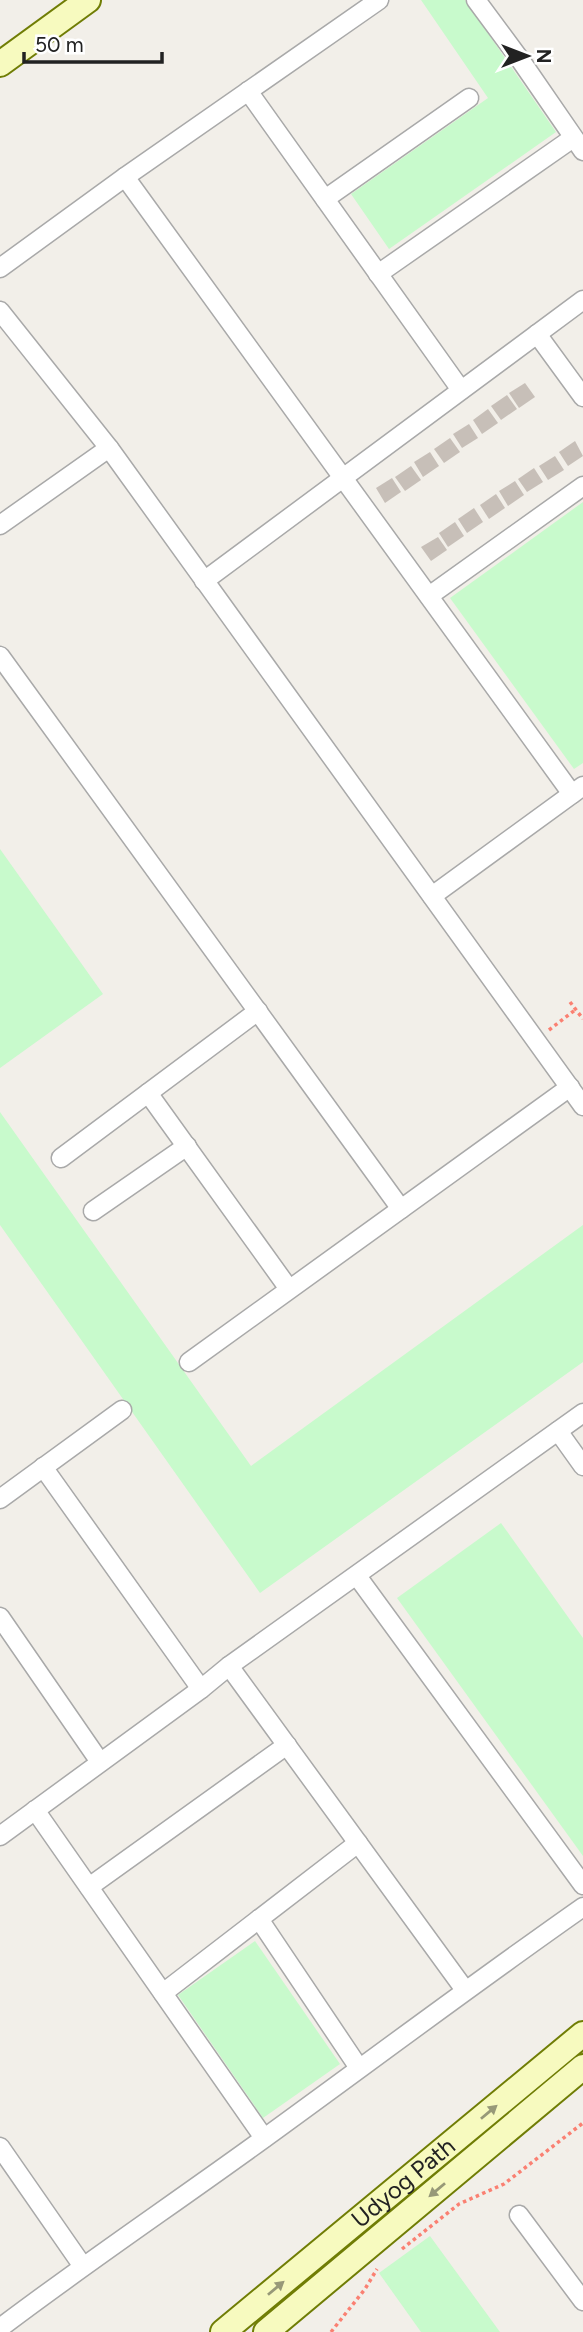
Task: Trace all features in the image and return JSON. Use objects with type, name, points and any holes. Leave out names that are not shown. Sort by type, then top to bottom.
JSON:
[{"type":"main road","points":[[0,64],[88,0]]},
{"type":"main road","name":"Udyog Path","points":[[223,2332],[583,2034]]},
{"type":"main road","name":"Udyog Path","points":[[266,2332],[583,2067]]},
{"type":"street","points":[[0,268],[125,177],[379,0]]},
{"type":"street","points":[[378,274],[578,145],[476,0]]},
{"type":"street","points":[[248,91],[461,390]]},
{"type":"street","points":[[325,199],[469,98]]},
{"type":"street","points":[[125,177],[429,596],[578,790],[432,896]]},
{"type":"street","points":[[204,581],[583,300]]},
{"type":"street","points":[[0,311],[108,448],[583,1106]]},
{"type":"street","points":[[537,334],[583,397]]},
{"type":"street","points":[[0,525],[108,448]]},
{"type":"street","points":[[429,596],[583,486]]},
{"type":"street","points":[[0,656],[401,1209]]},
{"type":"street","points":[[61,1158],[258,1011]]},
{"type":"street","points":[[189,1362],[570,1087]]},
{"type":"street","points":[[148,1093],[289,1289]]},
{"type":"street","points":[[93,1211],[187,1146]]},
{"type":"street","points":[[0,1499],[122,1410]]},
{"type":"street","points":[[0,1836],[229,1666],[583,1413]]},
{"type":"street","points":[[558,1431],[583,1466]]},
{"type":"street","points":[[43,1467],[201,1689]]},
{"type":"street","points":[[357,1576],[583,1885]]},
{"type":"street","points":[[1,1622],[100,1762]]},
{"type":"street","points":[[229,1666],[465,1990]]},
{"type":"street","points":[[89,1887],[287,1745]]},
{"type":"street","points":[[35,1810],[264,2138]]},
{"type":"street","points":[[163,1993],[358,1843]]},
{"type":"street","points":[[0,2328],[82,2265],[264,2138],[583,1907]]},
{"type":"street","points":[[259,1919],[359,2068]]},
{"type":"street","points":[[0,2147],[82,2265]]},
{"type":"street","points":[[519,2215],[583,2301]]},
{"type":"path","points":[[570,1002],[583,1019]]},
{"type":"path","points":[[536,1040],[576,1010]]},
{"type":"path","points":[[398,2252],[459,2204],[504,2184],[583,2123]]},
{"type":"path","points":[[331,2332],[378,2268]]},
{"type":"green space","points":[[421,0],[465,0],[556,132],[389,249],[351,194],[488,98]]},
{"type":"green space","points":[[583,502],[583,763],[574,769],[450,598]]},
{"type":"green space","points":[[0,849],[103,994],[0,1068]]},
{"type":"green space","points":[[0,1112],[251,1466],[583,1225],[583,1362],[260,1593],[0,1225]]},
{"type":"green space","points":[[501,1523],[583,1638],[583,1856],[397,1598]]},
{"type":"green space","points":[[255,1941],[340,2064],[263,2118],[178,1995]]},
{"type":"green space","points":[[430,2236],[500,2332],[421,2332],[379,2273]]},
{"type":"building","points":[[525,383],[535,397],[519,408],[509,393]]},
{"type":"building","points":[[507,395],[517,409],[501,420],[491,406]]},
{"type":"building","points":[[488,409],[498,423],[482,434],[473,420]]},
{"type":"building","points":[[469,424],[478,438],[462,448],[453,434]]},
{"type":"building","points":[[450,438],[460,452],[444,463],[434,449]]},
{"type":"building","points":[[575,441],[583,456],[568,466],[559,452]]},
{"type":"building","points":[[430,452],[439,466],[423,477],[414,462]]},
{"type":"building","points":[[555,456],[564,470],[548,480],[539,466]]},
{"type":"building","points":[[411,466],[421,480],[405,491],[395,477]]},
{"type":"building","points":[[534,468],[543,482],[527,492],[518,479]]},
{"type":"building","points":[[392,478],[401,492],[385,503],[376,488]]},
{"type":"building","points":[[515,481],[524,495],[508,506],[499,491]]},
{"type":"building","points":[[496,494],[505,508],[489,519],[480,505]]},
{"type":"building","points":[[474,508],[483,522],[467,533],[458,519]]},
{"type":"building","points":[[455,522],[464,536],[448,547],[439,533]]},
{"type":"building","points":[[438,537],[447,550],[431,561],[421,547]]}]
